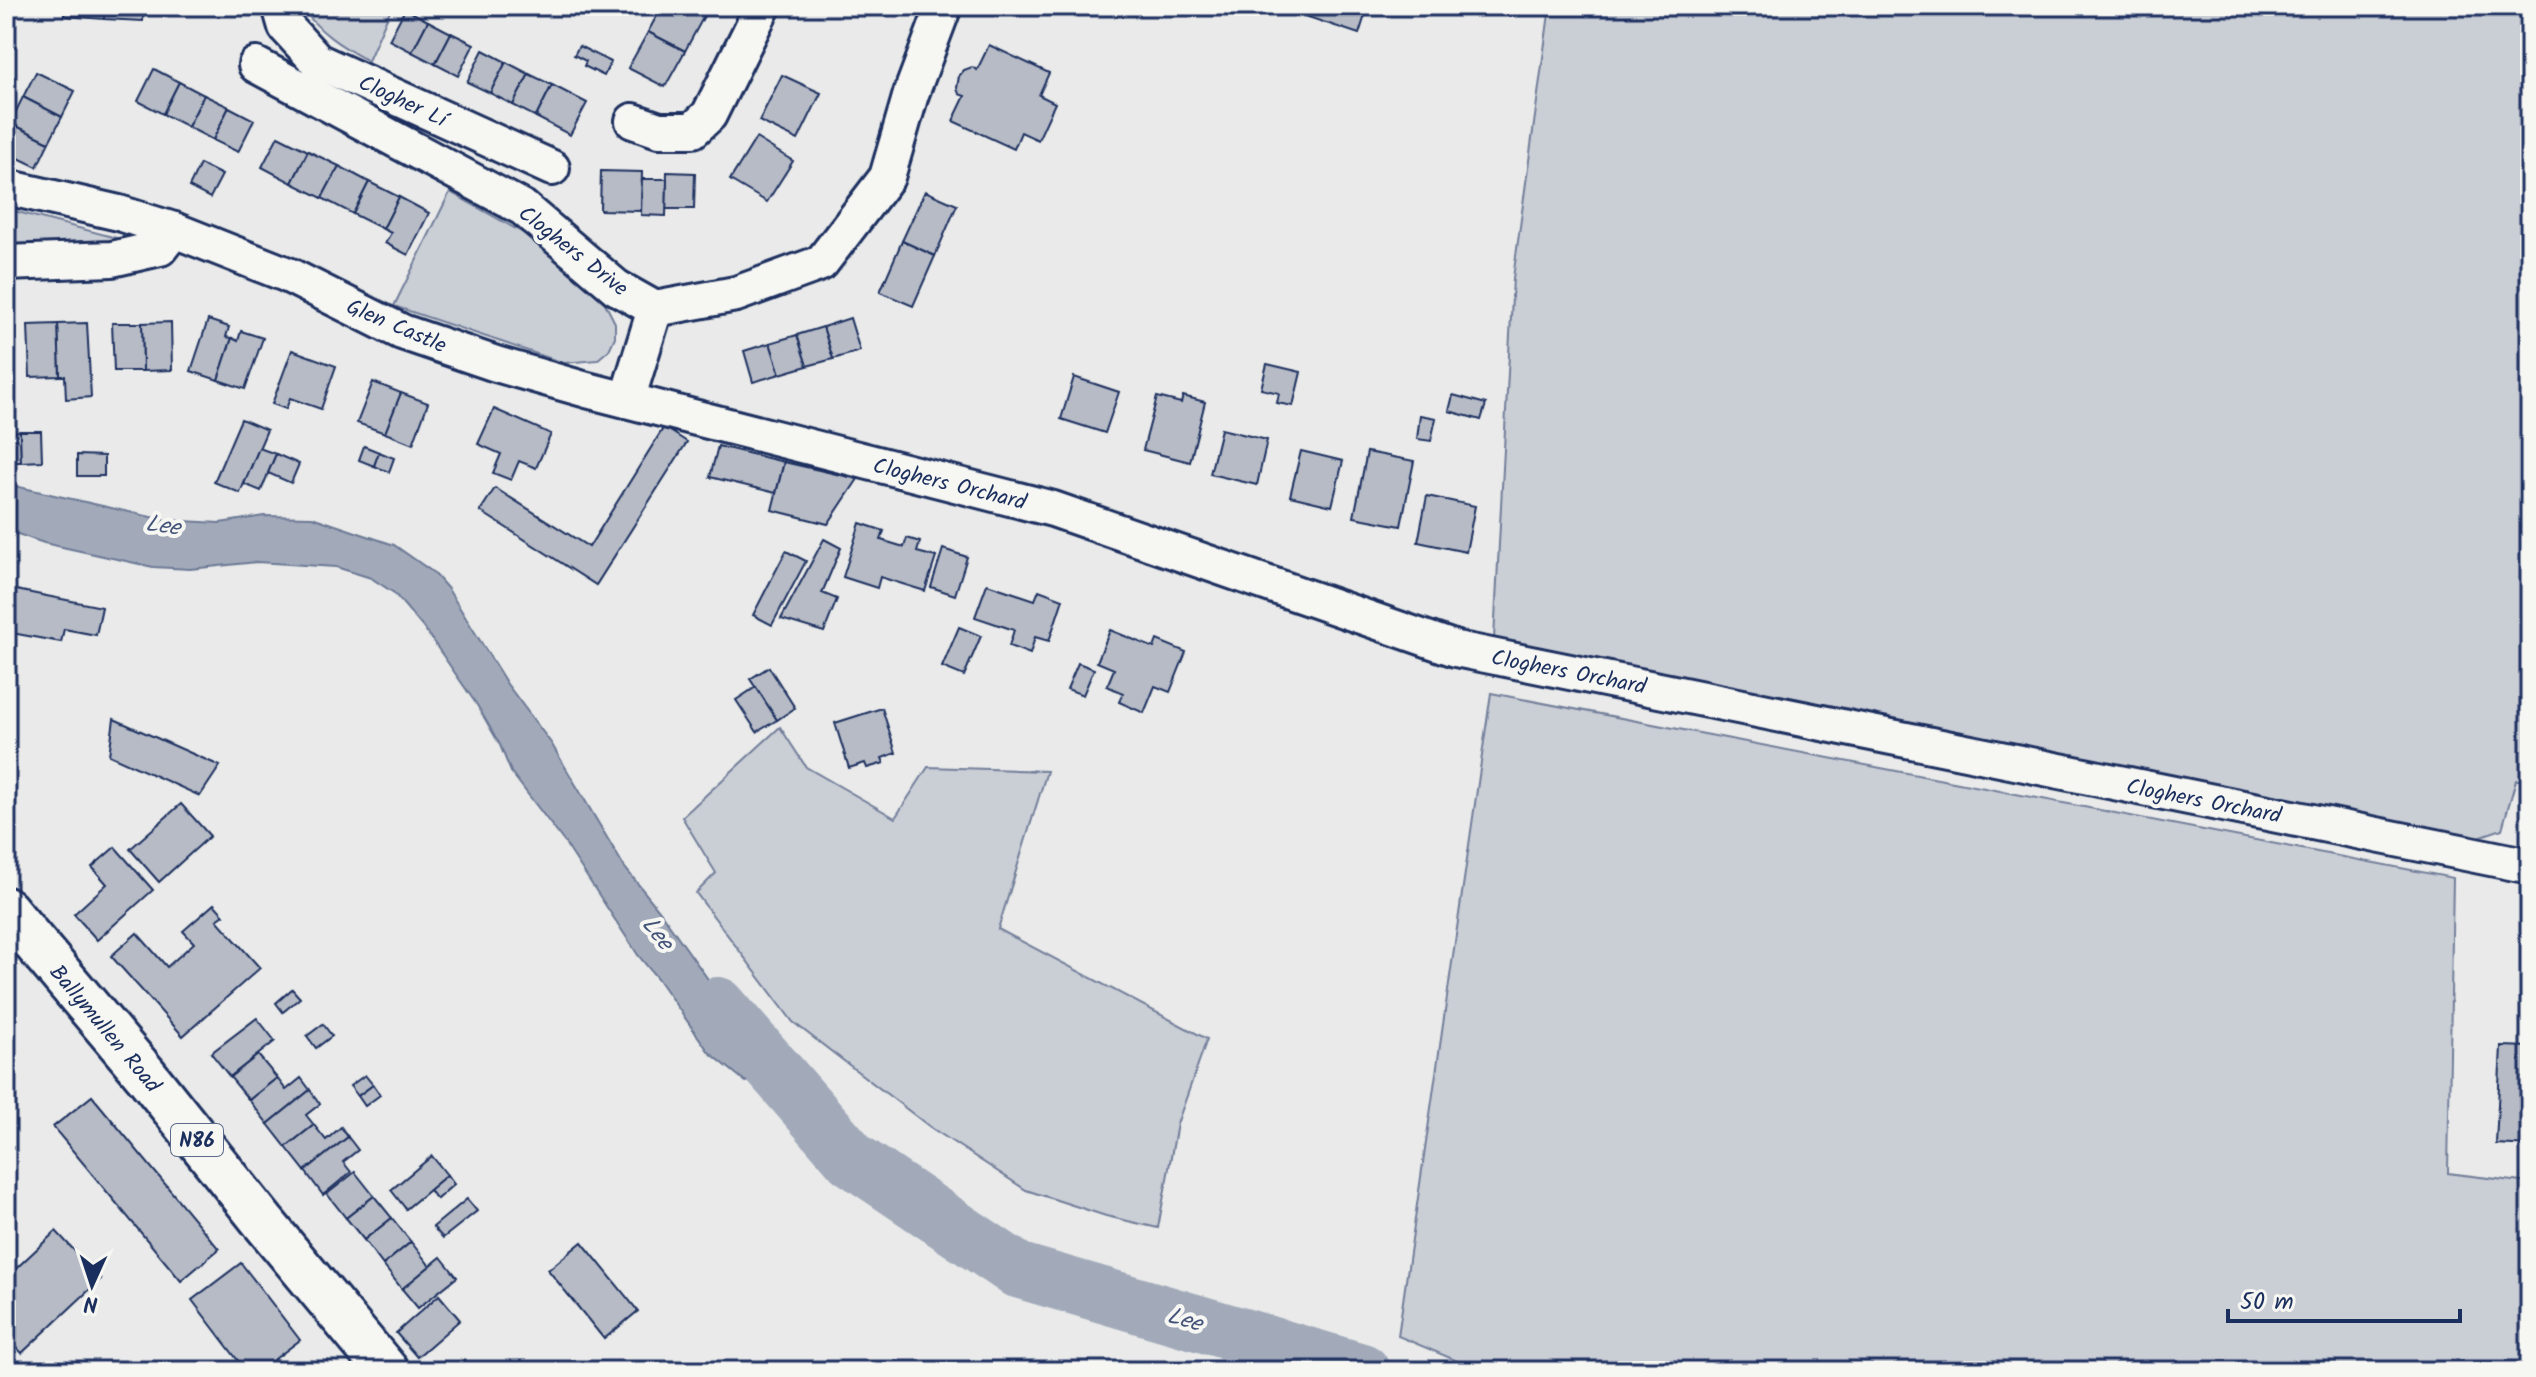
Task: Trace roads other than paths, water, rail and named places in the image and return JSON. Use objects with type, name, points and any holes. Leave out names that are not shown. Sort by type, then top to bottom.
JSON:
[{"type":"main road","name":"Ballymullen Road","points":[[6,909],[387,1371]]},
{"type":"street","name":"Clogher Lí","points":[[280,6],[286,27],[317,61],[552,168]]},
{"type":"street","points":[[633,121],[659,130],[693,130],[709,115],[763,6]]},
{"type":"street","points":[[627,400],[655,309],[736,294],[821,263],[887,177],[911,94],[944,6]]},
{"type":"street","name":"Cloghers Drive","points":[[256,65],[523,208],[616,287],[655,309]]},
{"type":"street","name":"Glen Castle","points":[[6,187],[119,213],[174,230],[288,275],[402,332],[496,364],[627,400]]},
{"type":"street","points":[[6,263],[112,259],[160,248],[174,230]]},
{"type":"street","name":"Cloghers Orchard","points":[[627,400],[1053,509],[1456,649],[2530,866]]},
{"type":"water","points":[[6,484],[164,520],[220,523],[264,516],[312,517],[394,545],[434,573],[448,589],[507,684],[551,743],[625,868],[710,982],[779,1056],[746,1082],[709,1052],[638,955],[565,843],[511,772],[500,745],[477,705],[426,631],[394,593],[371,578],[336,567],[257,562],[190,569],[153,567],[44,543],[6,530]]},
{"type":"waterway","name":"Lee","points":[[718,1005],[852,1159],[1017,1270],[1362,1371]]}]
